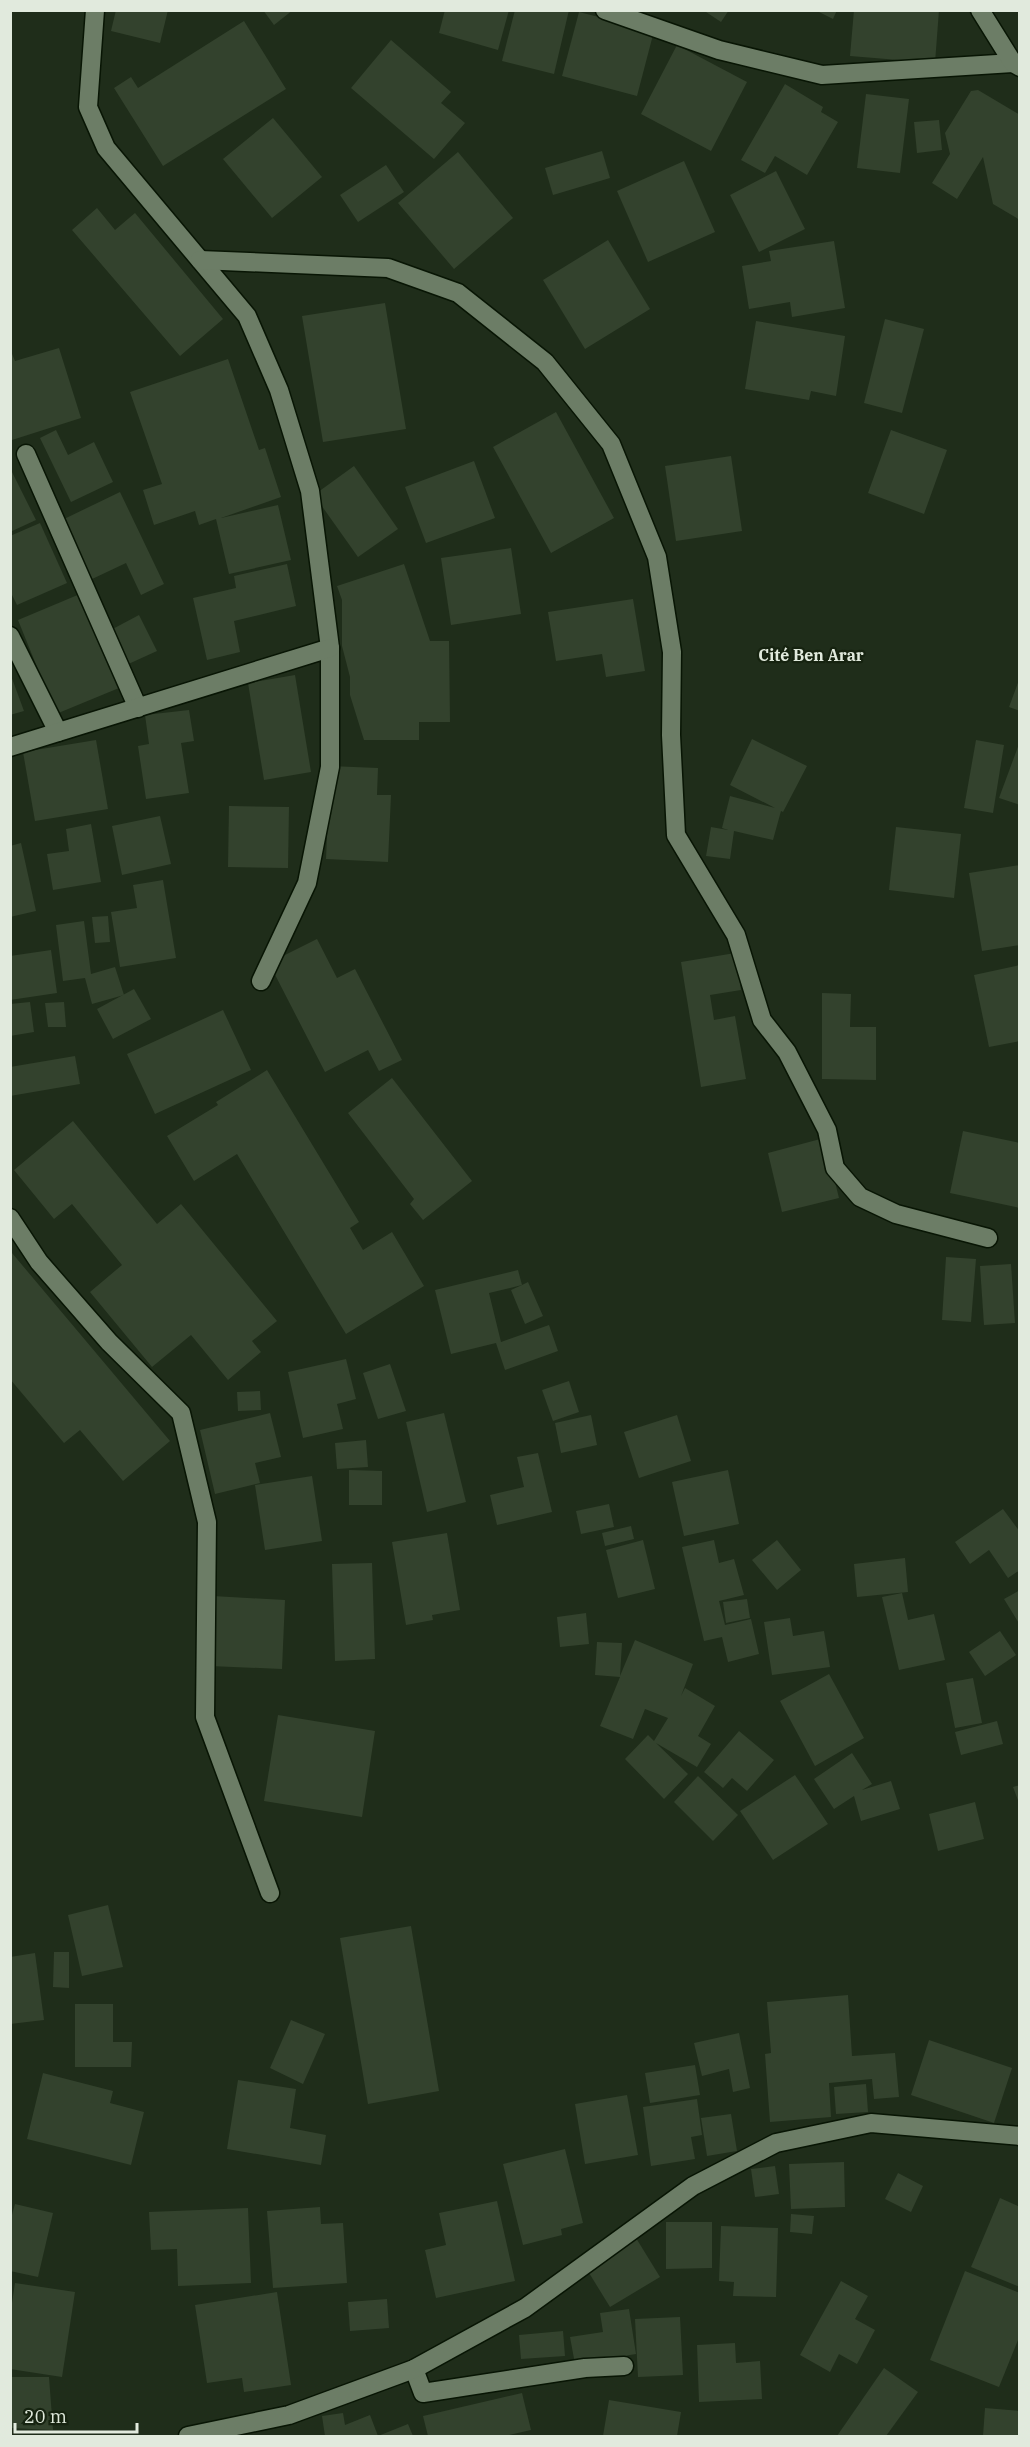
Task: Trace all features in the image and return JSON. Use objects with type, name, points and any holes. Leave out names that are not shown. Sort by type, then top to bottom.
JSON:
[{"type":"street","points":[[95,10],[88,106],[106,148],[247,316],[279,390],[310,491],[330,648],[330,767],[307,883],[261,981]]},
{"type":"street","points":[[605,10],[719,50],[822,75],[1016,65]]},
{"type":"street","points":[[980,10],[1016,65]]},
{"type":"street","points":[[200,260],[388,268],[458,293],[545,362],[611,444],[657,557],[672,652],[671,735],[676,835],[736,935],[762,1020],[787,1052],[827,1130],[835,1168],[860,1197],[896,1214],[988,1238]]},
{"type":"street","points":[[26,454],[138,708]]},
{"type":"street","points":[[10,636],[58,732]]},
{"type":"street","points":[[10,747],[330,648]]},
{"type":"street","points":[[10,1218],[47,1271],[109,1342],[181,1413],[207,1522],[205,1717],[270,1893]]},
{"type":"street","points":[[188,2436],[289,2415],[414,2369],[525,2308],[693,2186],[776,2143],[872,2123],[1020,2136]]},
{"type":"street","points":[[414,2369],[423,2393],[585,2368],[624,2366]]},
{"type":"building","points":[[116,10],[168,10],[160,43],[111,31]]},
{"type":"building","points":[[263,10],[293,10],[274,25]]},
{"type":"building","points":[[445,10],[509,10],[498,50],[439,33]]},
{"type":"building","points":[[515,10],[569,10],[554,74],[502,61]]},
{"type":"building","points":[[703,10],[729,10],[721,22]]},
{"type":"building","points":[[815,10],[837,10],[833,19]]},
{"type":"building","points":[[854,10],[939,10],[935,63],[850,56]]},
{"type":"building","points":[[579,12],[654,31],[637,96],[562,76]]},
{"type":"building","points":[[244,21],[286,89],[163,166],[114,88],[131,77],[138,88]]},
{"type":"building","points":[[391,40],[451,92],[441,103],[465,123],[434,159],[351,88]]},
{"type":"building","points":[[677,45],[747,82],[711,151],[641,114]]},
{"type":"building","points":[[785,84],[823,107],[821,112],[838,122],[807,175],[775,156],[765,173],[741,160]]},
{"type":"building","points":[[978,90],[1020,115],[1020,220],[993,204],[983,157],[957,199],[932,183],[950,154],[945,133],[971,91]]},
{"type":"building","points":[[866,94],[909,99],[900,173],[857,168]]},
{"type":"building","points":[[273,118],[322,177],[272,218],[223,159]]},
{"type":"building","points":[[939,120],[942,150],[917,153],[914,122]]},
{"type":"building","points":[[602,151],[610,178],[553,195],[545,168]]},
{"type":"building","points":[[458,152],[513,218],[454,269],[398,203]]},
{"type":"building","points":[[684,161],[715,232],[648,262],[617,191]]},
{"type":"building","points":[[386,165],[404,192],[358,222],[340,195]]},
{"type":"building","points":[[776,171],[805,229],[759,252],[730,195]]},
{"type":"building","points":[[97,208],[115,230],[135,213],[223,319],[180,356],[72,230]]},
{"type":"building","points":[[608,240],[650,309],[585,349],[543,280]]},
{"type":"building","points":[[834,241],[845,308],[792,317],[790,302],[749,309],[742,266],[771,261],[769,251]]},
{"type":"building","points":[[385,303],[406,429],[323,442],[302,316]]},
{"type":"building","points":[[885,319],[924,329],[902,413],[864,403]]},
{"type":"building","points":[[756,321],[845,336],[836,396],[811,391],[809,400],[745,389]]},
{"type":"building","points":[[59,348],[81,418],[12,440],[10,349],[15,361]]},
{"type":"building","points":[[228,359],[259,450],[265,448],[281,497],[221,518],[278,505],[291,560],[229,574],[216,519],[199,525],[195,511],[154,525],[143,490],[162,484],[130,392]]},
{"type":"building","points":[[556,412],[614,518],[551,553],[493,447]]},
{"type":"building","points":[[56,430],[68,455],[94,442],[113,482],[71,502],[40,438]]},
{"type":"building","points":[[891,430],[947,450],[924,514],[868,493]]},
{"type":"building","points":[[731,456],[742,531],[676,541],[665,466]]},
{"type":"building","points":[[474,461],[495,518],[426,543],[405,487]]},
{"type":"building","points":[[354,466],[398,529],[358,557],[314,495]]},
{"type":"building","points":[[10,468],[36,520],[10,532]]},
{"type":"building","points":[[120,492],[164,584],[141,595],[126,563],[90,580],[62,520]]},
{"type":"building","points":[[40,523],[67,583],[17,605],[10,591],[10,536]]},
{"type":"building","points":[[511,548],[521,614],[451,625],[441,558]]},
{"type":"building","points":[[287,564],[296,606],[234,621],[240,652],[207,660],[193,598],[236,588],[234,576]]},
{"type":"building","points":[[404,564],[430,641],[449,641],[450,722],[419,722],[419,740],[364,740],[350,695],[350,677],[342,646],[342,600],[337,586]]},
{"type":"building","points":[[80,594],[119,688],[56,714],[18,620]]},
{"type":"building","points":[[633,599],[645,671],[606,677],[602,654],[556,661],[548,612]]},
{"type":"building","points":[[139,615],[157,651],[124,666],[107,632]]},
{"type":"building","points":[[10,673],[24,711],[10,715]]},
{"type":"building","points":[[295,675],[311,772],[264,780],[248,683]]},
{"type":"building","points":[[1020,680],[1020,711],[1009,707]]},
{"type":"building","points":[[189,710],[194,741],[181,743],[189,793],[146,799],[138,746],[149,744],[145,715]]},
{"type":"building","points":[[752,739],[807,766],[783,812],[781,811],[773,840],[734,831],[730,859],[706,856],[711,827],[728,830],[722,828],[730,796],[775,808],[730,785]]},
{"type":"building","points":[[96,740],[108,809],[35,821],[23,752]]},
{"type":"building","points":[[976,740],[1004,745],[993,813],[964,808]]},
{"type":"building","points":[[1020,744],[1020,805],[999,798]]},
{"type":"building","points":[[330,766],[378,768],[377,795],[391,795],[388,862],[326,859]]},
{"type":"building","points":[[229,806],[289,807],[288,868],[228,867]]},
{"type":"building","points":[[160,816],[171,864],[122,875],[112,826]]},
{"type":"building","points":[[91,824],[101,882],[53,890],[47,854],[69,851],[66,829]]},
{"type":"building","points":[[896,827],[961,834],[954,898],[889,890]]},
{"type":"building","points":[[21,843],[36,911],[10,917],[10,846]]},
{"type":"building","points":[[1020,865],[1020,945],[982,951],[969,873]]},
{"type":"building","points":[[163,880],[176,958],[120,967],[111,912],[137,908],[133,885]]},
{"type":"building","points":[[108,916],[110,942],[95,943],[92,917]]},
{"type":"building","points":[[84,921],[91,974],[115,967],[124,995],[92,1004],[85,978],[63,981],[56,925]]},
{"type":"building","points":[[317,939],[337,978],[355,969],[402,1060],[379,1071],[368,1050],[325,1072],[269,963]]},
{"type":"building","points":[[51,950],[57,993],[10,1000],[10,956]]},
{"type":"building","points":[[735,953],[741,990],[710,995],[714,1020],[735,1016],[746,1079],[701,1087],[681,962]]},
{"type":"building","points":[[1020,965],[1020,1041],[989,1047],[974,975]]},
{"type":"building","points":[[134,989],[151,1019],[113,1039],[97,1009]]},
{"type":"building","points":[[822,993],[851,994],[850,1027],[876,1027],[876,1080],[822,1079]]},
{"type":"building","points":[[30,1002],[34,1032],[10,1036],[10,1004]]},
{"type":"building","points":[[64,1002],[66,1027],[48,1027],[45,1003]]},
{"type":"building","points":[[223,1010],[251,1070],[155,1114],[127,1054]]},
{"type":"building","points":[[75,1056],[80,1084],[10,1096],[10,1067]]},
{"type":"building","points":[[267,1070],[359,1222],[350,1228],[363,1250],[392,1232],[424,1286],[346,1334],[237,1154],[194,1181],[167,1136],[218,1105],[216,1102]]},
{"type":"building","points":[[392,1078],[472,1181],[423,1220],[410,1204],[414,1199],[348,1113]]},
{"type":"building","points":[[73,1121],[157,1224],[181,1204],[277,1321],[252,1341],[261,1352],[228,1380],[191,1335],[152,1367],[90,1292],[122,1265],[72,1204],[54,1219],[14,1170]]},
{"type":"building","points":[[963,1131],[1020,1143],[1020,1208],[950,1193]]},
{"type":"building","points":[[824,1138],[839,1198],[782,1212],[768,1153]]},
{"type":"building","points":[[12,1253],[170,1441],[123,1481],[80,1430],[64,1443],[10,1379]]},
{"type":"building","points":[[946,1257],[976,1259],[971,1322],[942,1320]]},
{"type":"building","points":[[1011,1264],[1015,1323],[984,1325],[980,1266]]},
{"type":"building","points":[[518,1270],[522,1285],[489,1293],[501,1342],[549,1325],[558,1351],[505,1370],[496,1343],[451,1354],[435,1290]]},
{"type":"building","points":[[528,1282],[543,1316],[525,1324],[511,1290]]},
{"type":"building","points":[[346,1359],[356,1399],[337,1404],[343,1429],[303,1438],[288,1372]]},
{"type":"building","points":[[390,1364],[406,1411],[378,1419],[363,1373]]},
{"type":"building","points":[[569,1381],[579,1412],[553,1421],[542,1390]]},
{"type":"building","points":[[260,1391],[261,1410],[238,1411],[237,1392]]},
{"type":"building","points":[[270,1413],[281,1457],[255,1463],[260,1483],[215,1494],[200,1430]]},
{"type":"building","points":[[444,1413],[466,1502],[427,1512],[406,1422]]},
{"type":"building","points":[[591,1415],[597,1445],[561,1453],[555,1423]]},
{"type":"building","points":[[677,1415],[691,1461],[639,1478],[624,1432]]},
{"type":"building","points":[[366,1440],[368,1467],[337,1469],[335,1443]]},
{"type":"building","points":[[538,1453],[552,1512],[497,1525],[490,1495],[524,1487],[517,1457]]},
{"type":"building","points":[[349,1470],[382,1471],[382,1505],[349,1505]]},
{"type":"building","points":[[728,1470],[739,1524],[684,1536],[672,1482]]},
{"type":"building","points":[[312,1476],[322,1541],[265,1550],[255,1485]]},
{"type":"building","points":[[609,1504],[614,1527],[581,1534],[576,1511]]},
{"type":"building","points":[[1003,1509],[1020,1532],[1020,1570],[1008,1578],[989,1550],[970,1564],[955,1542]]},
{"type":"building","points":[[631,1526],[634,1539],[605,1546],[602,1533]]},
{"type":"building","points":[[447,1533],[460,1610],[432,1615],[433,1620],[406,1625],[392,1542]]},
{"type":"building","points":[[643,1540],[655,1589],[618,1598],[606,1550]]},
{"type":"building","points":[[714,1540],[719,1563],[734,1559],[744,1595],[719,1601],[725,1625],[751,1619],[759,1654],[728,1662],[722,1637],[704,1641],[682,1547]]},
{"type":"building","points":[[777,1540],[801,1570],[777,1590],[752,1560]]},
{"type":"building","points":[[905,1558],[908,1592],[857,1597],[854,1564]]},
{"type":"building","points":[[372,1563],[375,1659],[335,1661],[332,1564]]},
{"type":"building","points":[[1020,1590],[1020,1625],[1004,1599]]},
{"type":"building","points":[[902,1593],[908,1620],[934,1614],[945,1660],[899,1670],[882,1597]]},
{"type":"building","points":[[213,1596],[285,1600],[282,1669],[210,1666]]},
{"type":"building","points":[[747,1599],[750,1618],[726,1623],[723,1602]]},
{"type":"building","points":[[586,1613],[589,1644],[560,1647],[557,1617]]},
{"type":"building","points":[[790,1618],[793,1636],[824,1631],[830,1667],[772,1675],[764,1622]]},
{"type":"building","points":[[1000,1631],[1016,1655],[985,1676],[969,1652]]},
{"type":"building","points":[[635,1640],[693,1664],[681,1696],[685,1688],[715,1706],[698,1736],[711,1744],[697,1767],[656,1743],[688,1774],[664,1799],[625,1759],[648,1735],[654,1741],[668,1718],[645,1709],[633,1739],[600,1726],[620,1677],[595,1675],[597,1642],[622,1643],[620,1676]]},
{"type":"building","points":[[829,1674],[864,1738],[815,1766],[780,1701]]},
{"type":"building","points":[[973,1678],[982,1723],[955,1728],[946,1683]]},
{"type":"building","points":[[278,1715],[375,1731],[362,1817],[264,1801]]},
{"type":"building","points":[[997,1721],[1003,1744],[961,1755],[955,1732]]},
{"type":"building","points":[[739,1731],[774,1760],[747,1791],[732,1778],[723,1788],[704,1772]]},
{"type":"building","points":[[852,1753],[872,1784],[862,1790],[891,1781],[900,1809],[861,1821],[854,1796],[834,1809],[814,1779]]},
{"type":"building","points":[[795,1775],[828,1824],[773,1860],[740,1811]]},
{"type":"building","points":[[698,1776],[738,1815],[713,1841],[674,1802]]},
{"type":"building","points":[[1020,1785],[1020,1803],[1019,1803],[1013,1787]]},
{"type":"building","points":[[975,1802],[984,1839],[938,1851],[929,1814]]},
{"type":"building","points":[[108,1905],[123,1967],[82,1976],[68,1915]]},
{"type":"building","points":[[411,1926],[439,2091],[368,2104],[340,1938]]},
{"type":"building","points":[[54,1952],[69,1952],[69,1988],[53,1987]]},
{"type":"building","points":[[35,1953],[44,2020],[10,2024],[10,1957]]},
{"type":"building","points":[[848,1995],[852,2056],[895,2053],[899,2097],[874,2099],[872,2079],[829,2083],[831,2117],[770,2122],[765,2054],[771,2053],[767,2002]]},
{"type":"building","points":[[75,2004],[113,2004],[113,2042],[132,2042],[131,2067],[75,2067]]},
{"type":"building","points":[[291,2020],[325,2034],[303,2084],[270,2068]]},
{"type":"building","points":[[739,2033],[750,2088],[733,2092],[729,2069],[702,2076],[694,2043]]},
{"type":"building","points":[[929,2040],[1012,2068],[994,2123],[911,2095]]},
{"type":"building","points":[[695,2065],[700,2095],[650,2103],[645,2073]]},
{"type":"building","points":[[43,2073],[113,2091],[110,2103],[144,2112],[131,2165],[27,2139]]},
{"type":"building","points":[[238,2080],[296,2089],[290,2128],[326,2135],[321,2165],[227,2149]]},
{"type":"building","points":[[866,2084],[868,2112],[836,2114],[834,2087]]},
{"type":"building","points":[[627,2095],[638,2155],[585,2164],[575,2104]]},
{"type":"building","points":[[697,2099],[702,2135],[691,2137],[695,2159],[651,2166],[643,2107]]},
{"type":"building","points":[[731,2114],[737,2151],[707,2156],[701,2118]]},
{"type":"building","points":[[565,2149],[583,2223],[561,2229],[562,2235],[523,2245],[503,2164]]},
{"type":"building","points":[[844,2162],[845,2207],[791,2209],[789,2164]]},
{"type":"building","points":[[775,2166],[779,2194],[755,2197],[751,2169]]},
{"type":"building","points":[[898,2173],[923,2186],[911,2212],[885,2199]]},
{"type":"building","points":[[1000,2198],[1020,2207],[1020,2287],[971,2267]]},
{"type":"building","points":[[497,2201],[515,2281],[436,2298],[425,2250],[446,2245],[439,2213]]},
{"type":"building","points":[[15,2204],[53,2213],[38,2277],[10,2271],[10,2222]]},
{"type":"building","points":[[320,2207],[321,2224],[343,2223],[347,2283],[273,2288],[267,2211]]},
{"type":"building","points":[[248,2208],[251,2283],[178,2286],[177,2249],[151,2250],[149,2212]]},
{"type":"building","points":[[791,2214],[814,2216],[812,2234],[790,2232]]},
{"type":"building","points":[[666,2222],[712,2222],[712,2268],[666,2269]]},
{"type":"building","points":[[721,2226],[778,2228],[776,2297],[733,2296],[734,2282],[719,2281]]},
{"type":"building","points":[[636,2238],[660,2277],[610,2307],[586,2268]]},
{"type":"building","points":[[965,2271],[1020,2293],[1020,2335],[999,2387],[930,2360]]},
{"type":"building","points":[[841,2281],[868,2296],[855,2319],[875,2330],[857,2364],[839,2354],[830,2372],[800,2355]]},
{"type":"building","points":[[15,2283],[75,2292],[62,2377],[10,2369],[10,2316]]},
{"type":"building","points":[[277,2292],[291,2385],[244,2392],[242,2378],[207,2383],[195,2305]]},
{"type":"building","points":[[387,2299],[389,2328],[350,2331],[348,2302]]},
{"type":"building","points":[[629,2309],[636,2354],[575,2364],[570,2337],[603,2332],[600,2313]]},
{"type":"building","points":[[680,2317],[683,2375],[638,2377],[635,2319]]},
{"type":"building","points":[[563,2331],[565,2356],[521,2359],[519,2335]]},
{"type":"building","points":[[735,2343],[736,2363],[760,2361],[762,2399],[699,2402],[697,2345]]},
{"type":"building","points":[[884,2368],[918,2392],[886,2436],[837,2436]]},
{"type":"building","points":[[10,2377],[49,2377],[53,2430],[10,2428]]},
{"type":"building","points":[[522,2393],[531,2430],[505,2436],[428,2436],[423,2416]]},
{"type":"building","points":[[609,2400],[681,2412],[677,2436],[603,2436]]},
{"type":"building","points":[[985,2408],[1020,2411],[1020,2436],[983,2436]]},
{"type":"building","points":[[343,2413],[345,2425],[370,2415],[378,2436],[325,2436],[322,2416]]},
{"type":"building","points":[[408,2424],[413,2436],[378,2436]]},
{"type":"district","name":"Cité Ben Arar","points":[[811,655]]}]
